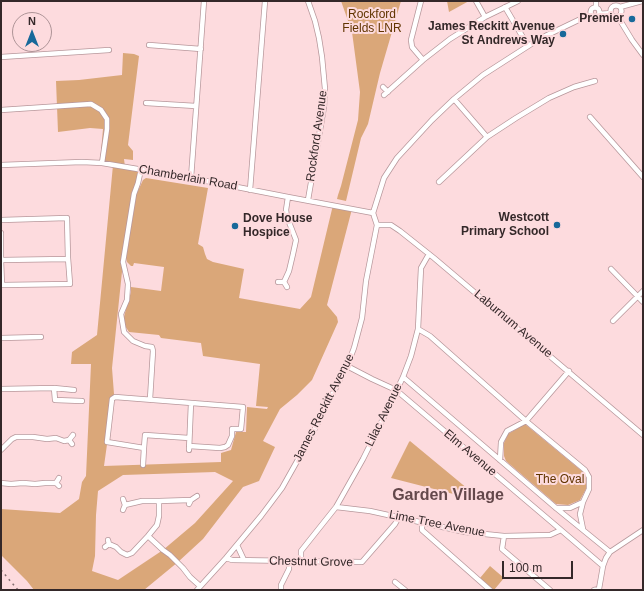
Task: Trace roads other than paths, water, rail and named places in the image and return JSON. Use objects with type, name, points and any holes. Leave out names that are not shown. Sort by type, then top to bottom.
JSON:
[{"type":"street","points":[[191,178],[204,1]]},
{"type":"street","points":[[250,190],[265,1]]},
{"type":"street","name":"Rockford Avenue","points":[[308,1],[319,38],[325,89],[324,107],[308,200]]},
{"type":"street","points":[[421,1],[411,40],[412,47],[423,60]]},
{"type":"street","points":[[476,1],[484,17]]},
{"type":"street","points":[[384,87],[386,93],[423,60],[450,39],[484,17],[518,1]]},
{"type":"street","points":[[596,1],[596,7],[599,13]]},
{"type":"street","points":[[373,213],[384,178],[397,158],[432,120],[482,75],[528,46],[591,14],[595,16],[599,13],[611,11],[615,6],[620,7],[642,1]]},
{"type":"street","points":[[505,7],[528,46]]},
{"type":"street","points":[[591,14],[591,10],[596,7]]},
{"type":"street","points":[[619,19],[622,12],[620,7]]},
{"type":"street","points":[[611,11],[614,16],[619,19],[643,55]]},
{"type":"street","points":[[149,45],[201,49]]},
{"type":"street","points":[[1,57],[109,50]]},
{"type":"street","points":[[440,179],[487,137],[516,118],[549,98],[574,87],[595,81]]},
{"type":"street","points":[[454,99],[487,137]]},
{"type":"street","points":[[146,103],[196,106]]},
{"type":"street","points":[[1,110],[91,104],[101,110],[106,119],[102,163]]},
{"type":"street","points":[[590,117],[643,177]]},
{"type":"street","name":"Chamberlain Road","points":[[1,165],[82,162],[102,163],[191,178],[373,213]]},
{"type":"street","points":[[141,170],[134,194],[123,262],[128,284],[127,300],[121,314],[124,332],[133,341],[152,348],[150,399]]},
{"type":"street","points":[[284,282],[289,271],[296,240],[287,217],[286,210],[288,197]]},
{"type":"street","name":"James Reckitt Avenue","points":[[199,588],[237,545],[282,488],[348,366],[362,318],[366,281],[377,225],[373,213]]},
{"type":"street","points":[[1,220],[68,218],[70,284],[2,285],[1,233]]},
{"type":"street","name":"Laburnum Avenue","points":[[377,225],[391,225],[398,229],[569,371],[643,435]]},
{"type":"street","name":"Lilac Avenue","points":[[301,562],[301,551],[336,507],[366,454],[403,377],[411,356],[418,329],[421,268],[429,254]]},
{"type":"street","points":[[1,260],[68,259],[68,257]]},
{"type":"street","points":[[611,269],[643,302]]},
{"type":"street","points":[[278,282],[284,282]]},
{"type":"street","points":[[284,282],[287,287]]},
{"type":"street","points":[[613,320],[643,291]]},
{"type":"street","points":[[418,329],[430,336],[585,470],[589,477],[589,489],[583,502],[580,514],[583,530]]},
{"type":"street","points":[[1,338],[41,337]]},
{"type":"street","name":"Elm Avenue","points":[[348,366],[396,390],[603,566]]},
{"type":"street","points":[[500,460],[501,442],[507,431],[526,420],[569,371]]},
{"type":"street","name":"Elm Avenue","points":[[403,377],[556,508],[610,552]]},
{"type":"street","points":[[1,389],[54,388],[74,390]]},
{"type":"street","points":[[54,388],[55,400],[82,400]]},
{"type":"street","points":[[144,448],[107,442],[112,399],[115,397],[150,399],[243,407],[241,429],[232,429],[232,436],[228,446],[225,448],[189,448],[191,403]]},
{"type":"street","points":[[1,450],[16,437],[47,439],[56,438],[71,442],[73,435]]},
{"type":"street","points":[[143,465],[145,435],[189,438]]},
{"type":"street","points":[[1,483],[11,484],[23,482],[35,484],[45,482],[57,484],[59,478]]},
{"type":"street","points":[[123,500],[124,507],[142,501],[190,502],[196,496]]},
{"type":"street","points":[[107,544],[116,547],[127,555],[132,553],[157,525],[159,516],[159,501]]},
{"type":"street","points":[[556,508],[570,508],[583,502]]},
{"type":"street","name":"Lime Tree Avenue","points":[[336,507],[370,511],[465,532],[504,536],[550,535],[561,530]]},
{"type":"street","name":"Chestnut Grove","points":[[226,558],[232,560],[289,562],[362,562],[395,524],[399,517]]},
{"type":"street","points":[[422,522],[422,530],[490,590]]},
{"type":"street","points":[[597,590],[603,566],[610,552],[643,530]]},
{"type":"street","points":[[148,536],[183,568],[199,588]]},
{"type":"street","points":[[504,536],[502,549],[550,590]]},
{"type":"street","points":[[237,545],[244,560]]},
{"type":"street","points":[[281,590],[281,585],[289,570],[289,562]]},
{"type":"street","points":[[395,582],[405,590]]},
{"type":"railway","points":[[1,570],[18,590]]},
{"type":"place","name":"Premier","points":[[632,19]]},
{"type":"place","name":"James Reckitt Avenue St Andrews Way","points":[[563,34]]},
{"type":"place","name":"Westcott Primary School","points":[[557,225]]},
{"type":"place","name":"Dove House Hospice","points":[[235,226]]},
{"type":"district","name":"Garden Village","points":[[448,496]]},
{"type":"park label","name":"Rockford Fields LNR","points":[[372,22]]},
{"type":"park label","name":"The Oval","points":[[560,480]]}]
